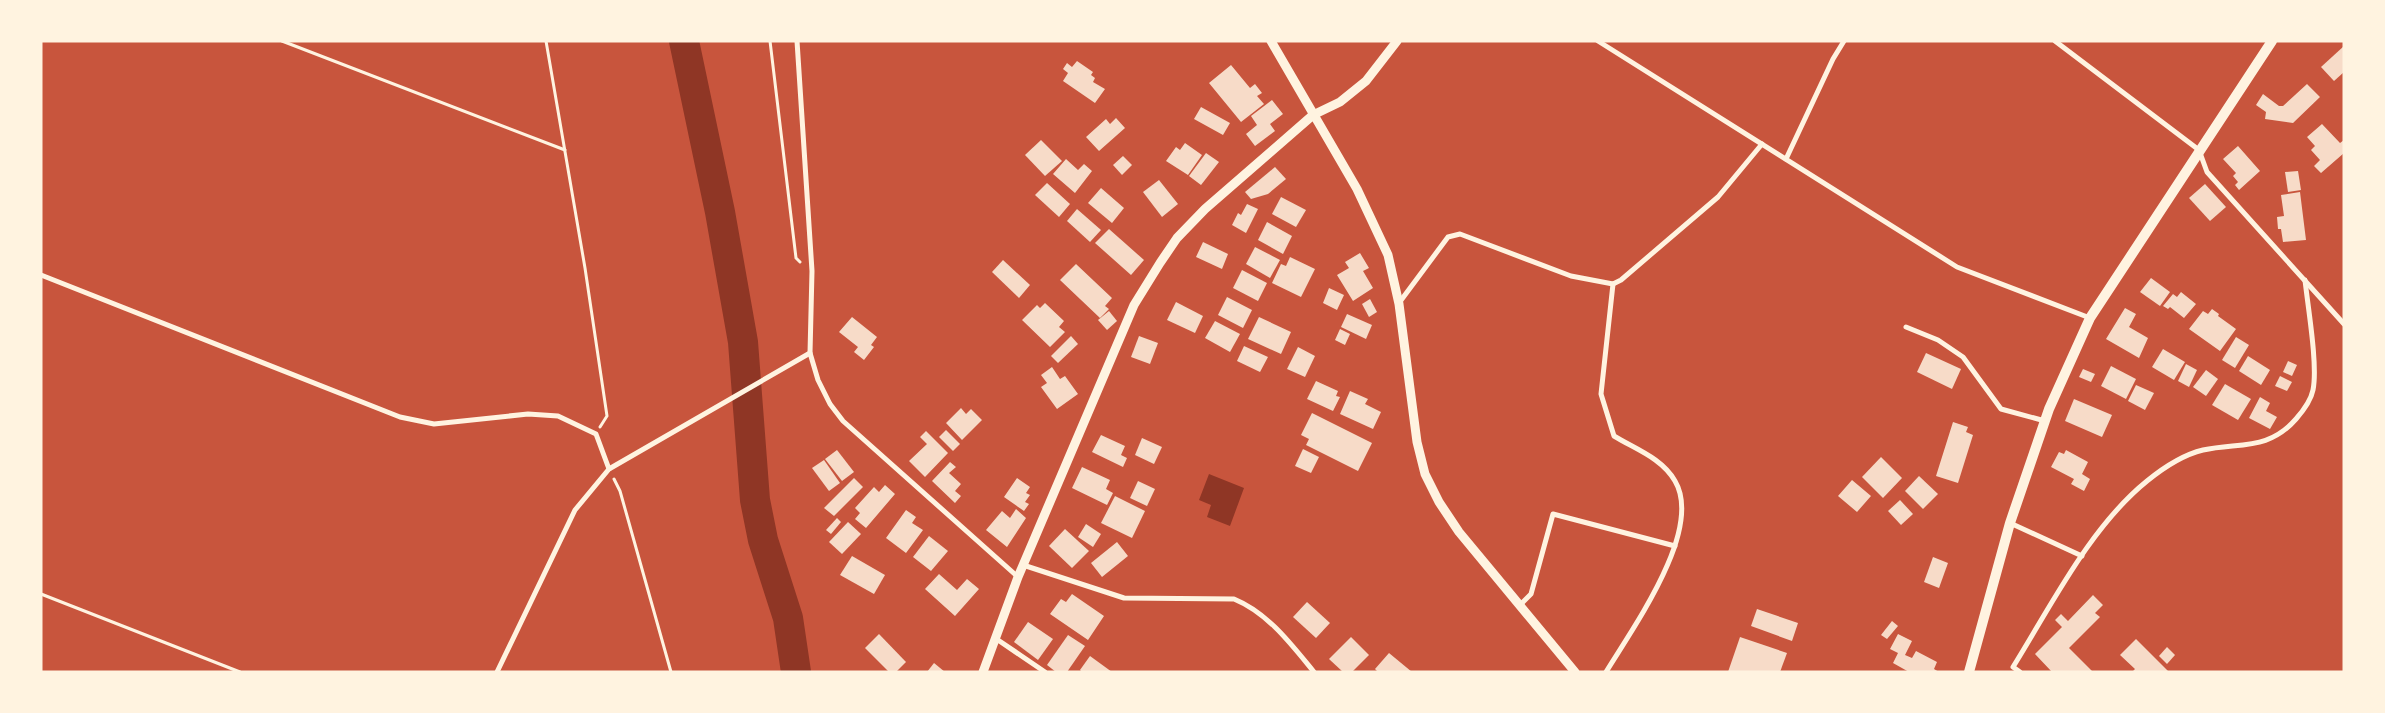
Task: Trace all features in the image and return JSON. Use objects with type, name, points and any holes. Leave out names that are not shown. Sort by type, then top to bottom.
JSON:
[{"type":"main road","points":[[1969,672],[2010,523],[2044,422],[2090,318],[2272,41]]},
{"type":"street","points":[[797,41],[812,271],[810,353],[818,380],[830,404],[843,421],[1018,577]]},
{"type":"street","points":[[1272,41],[1374,220],[1388,255],[1399,304],[1416,442],[1425,474],[1438,502],[1459,532],[1575,672]]},
{"type":"street","points":[[983,672],[1018,577],[1134,305],[1160,263],[1177,238],[1205,210],[1313,115],[1340,102],[1366,81],[1397,41]]},
{"type":"street","points":[[1598,41],[1957,267],[2090,318]]},
{"type":"street","points":[[1786,159],[1833,59],[1844,41]]},
{"type":"street","points":[[2054,41],[2199,150],[2207,172],[2344,324]]},
{"type":"street","points":[[1399,304],[1448,237],[1460,234],[1570,276],[1613,284],[1621,280],[1718,197],[1762,144]]},
{"type":"street","points":[[41,275],[400,417],[434,424],[528,414],[558,416],[596,434],[609,469]]},
{"type":"street","points":[[2020,672],[2013,667],[2082,556],[2120,504],[2169,464],[2202,450],[2268,441],[2286,430],[2302,412],[2313,390],[2313,366],[2305,280]]},
{"type":"street","points":[[1606,672],[1660,584],[1675,546],[1682,499],[1675,481],[1665,468],[1651,457],[1614,436],[1604,409],[1601,394],[1613,284]]},
{"type":"street","points":[[1906,328],[1938,340],[1963,357],[2001,409],[2044,422]]},
{"type":"street","points":[[497,672],[575,510],[609,469],[810,353]]},
{"type":"street","points":[[1520,605],[1532,594],[1553,514],[1675,546]]},
{"type":"street","points":[[2010,523],[2082,556]]},
{"type":"street","points":[[1023,565],[1124,598],[1234,599],[1247,604],[1282,633],[1314,672]]},
{"type":"street","points":[[996,638],[1045,672]]},
{"type":"path","points":[[282,41],[565,150]]},
{"type":"path","points":[[546,41],[607,416],[596,434]]},
{"type":"path","points":[[770,41],[796,258]]},
{"type":"path","points":[[609,469],[620,491],[671,672]]},
{"type":"path","points":[[41,594],[240,672]]},
{"type":"shaded area","points":[[1209,474],[1244,488],[1230,526],[1207,517],[1211,505],[1199,500]]},
{"type":"building","points":[[2344,46],[2344,72],[2334,81],[2321,67]]},
{"type":"building","points":[[1077,61],[1093,72],[1091,75],[1095,78],[1093,82],[1105,89],[1095,103],[1063,81],[1068,73],[1063,69],[1067,63],[1072,67]]},
{"type":"building","points":[[1231,65],[1250,88],[1255,84],[1262,93],[1257,96],[1264,104],[1241,122],[1209,83]]},
{"type":"building","points":[[2307,84],[2320,97],[2293,123],[2265,119],[2266,112],[2256,105],[2263,94],[2279,106],[2283,106]]},
{"type":"building","points":[[1272,100],[1283,114],[1270,124],[1275,131],[1255,146],[1246,134],[1257,125],[1251,116]]},
{"type":"building","points":[[1201,107],[1230,123],[1223,135],[1194,119]]},
{"type":"building","points":[[1116,118],[1125,128],[1099,151],[1086,137],[1106,119],[1110,124]]},
{"type":"building","points":[[2322,124],[2340,143],[2344,140],[2344,153],[2321,173],[2314,166],[2320,160],[2311,150],[2315,146],[2307,137]]},
{"type":"building","points":[[1041,140],[1062,161],[1045,176],[1025,155]]},
{"type":"building","points":[[1185,143],[1202,155],[1188,175],[1166,161],[1176,147],[1180,150]]},
{"type":"building","points":[[2238,146],[2260,171],[2239,190],[2235,185],[2238,182],[2233,176],[2236,173],[2223,159]]},
{"type":"building","points":[[1206,153],[1219,162],[1201,185],[1189,176]]},
{"type":"building","points":[[1123,156],[1132,165],[1122,175],[1113,165]]},
{"type":"building","points":[[1066,159],[1078,170],[1084,164],[1092,171],[1075,193],[1053,174]]},
{"type":"building","points":[[1275,167],[1286,179],[1268,194],[1251,199],[1245,192]]},
{"type":"building","points":[[2298,171],[2301,190],[2288,192],[2285,172]]},
{"type":"building","points":[[1159,180],[1178,204],[1162,217],[1143,192]]},
{"type":"building","points":[[1047,183],[1070,204],[1059,217],[1035,195]]},
{"type":"building","points":[[2205,184],[2226,207],[2210,221],[2189,198]]},
{"type":"building","points":[[1101,188],[1124,208],[1112,223],[1088,203]]},
{"type":"building","points":[[2300,192],[2306,240],[2283,242],[2281,229],[2278,229],[2277,217],[2284,216],[2281,195]]},
{"type":"building","points":[[1281,197],[1306,210],[1296,227],[1272,214]]},
{"type":"building","points":[[1247,204],[1258,209],[1246,233],[1232,225],[1238,213],[1241,215]]},
{"type":"building","points":[[1077,209],[1101,230],[1090,242],[1067,221]]},
{"type":"building","points":[[1267,222],[1292,236],[1283,254],[1258,240]]},
{"type":"building","points":[[1109,229],[1144,260],[1131,275],[1095,243]]},
{"type":"building","points":[[1203,242],[1228,254],[1222,269],[1196,257]]},
{"type":"building","points":[[1255,247],[1280,260],[1270,278],[1246,264]]},
{"type":"building","points":[[1360,253],[1369,268],[1363,271],[1373,288],[1353,301],[1337,275],[1349,268],[1345,262]]},
{"type":"building","points":[[1290,257],[1315,269],[1301,297],[1272,283],[1281,264],[1286,266]]},
{"type":"building","points":[[1003,260],[1030,285],[1019,298],[992,272]]},
{"type":"building","points":[[1076,264],[1112,298],[1105,306],[1109,309],[1100,318],[1060,280]]},
{"type":"building","points":[[1242,270],[1267,283],[1258,301],[1233,288]]},
{"type":"building","points":[[2151,278],[2170,292],[2160,306],[2140,292]]},
{"type":"building","points":[[1329,288],[1344,295],[1337,310],[1323,303]]},
{"type":"building","points":[[2181,292],[2196,304],[2184,318],[2170,307],[2168,309],[2163,306],[2173,294],[2177,297]]},
{"type":"building","points":[[1227,297],[1252,310],[1243,328],[1218,315]]},
{"type":"building","points":[[1370,299],[1377,312],[1369,317],[1362,304]]},
{"type":"building","points":[[1176,302],[1203,316],[1195,333],[1167,320]]},
{"type":"building","points":[[1045,303],[1064,321],[1059,327],[1065,332],[1050,347],[1022,320],[1037,305],[1040,308]]},
{"type":"building","points":[[2125,308],[2136,314],[2129,327],[2148,338],[2139,358],[2106,339]]},
{"type":"building","points":[[2212,309],[2219,314],[2218,316],[2236,329],[2220,351],[2189,329],[2203,311],[2208,314]]},
{"type":"building","points":[[1109,311],[1117,321],[1107,330],[1098,320]]},
{"type":"building","points":[[1347,314],[1372,325],[1366,339],[1341,327]]},
{"type":"building","points":[[852,317],[877,337],[871,345],[874,347],[864,360],[854,352],[858,347],[839,332]]},
{"type":"building","points":[[1259,317],[1291,332],[1281,354],[1248,339]]},
{"type":"building","points":[[1215,321],[1240,334],[1230,352],[1205,338]]},
{"type":"building","points":[[1340,329],[1350,334],[1345,345],[1335,340]]},
{"type":"building","points":[[1071,336],[1078,344],[1058,363],[1051,356]]},
{"type":"building","points":[[1139,336],[1158,343],[1150,364],[1131,357]]},
{"type":"building","points":[[2236,337],[2249,345],[2235,368],[2222,360]]},
{"type":"building","points":[[1244,346],[1268,357],[1260,372],[1237,361]]},
{"type":"building","points":[[1298,347],[1315,356],[1305,377],[1287,369]]},
{"type":"building","points":[[2163,349],[2185,362],[2174,380],[2152,367]]},
{"type":"building","points":[[1926,353],[1961,369],[1952,389],[1917,372]]},
{"type":"building","points":[[2248,356],[2270,370],[2261,385],[2239,371]]},
{"type":"building","points":[[2288,361],[2297,365],[2292,376],[2283,372]]},
{"type":"building","points":[[2186,364],[2197,370],[2189,387],[2178,381]]},
{"type":"building","points":[[2111,366],[2136,379],[2126,399],[2101,386]]},
{"type":"building","points":[[1052,367],[1060,379],[1065,376],[1078,394],[1057,409],[1041,387],[1047,383],[1041,375]]},
{"type":"building","points":[[2083,369],[2095,374],[2091,382],[2079,377]]},
{"type":"building","points":[[2206,370],[2218,379],[2206,396],[2193,387]]},
{"type":"building","points":[[2280,376],[2292,382],[2287,391],[2275,386]]},
{"type":"building","points":[[1316,381],[1338,391],[1336,396],[1340,397],[1333,411],[1307,399]]},
{"type":"building","points":[[2225,384],[2251,399],[2238,420],[2212,405]]},
{"type":"building","points":[[2136,385],[2154,393],[2145,410],[2128,401]]},
{"type":"building","points":[[1350,391],[1368,399],[1365,404],[1381,412],[1373,429],[1340,414]]},
{"type":"building","points":[[2260,397],[2270,403],[2266,411],[2277,417],[2270,429],[2249,418]]},
{"type":"building","points":[[2074,399],[2112,415],[2102,437],[2065,421]]},
{"type":"building","points":[[961,408],[966,414],[971,409],[982,420],[962,440],[946,423]]},
{"type":"building","points":[[1312,413],[1372,443],[1358,471],[1306,445],[1309,439],[1301,435]]},
{"type":"building","points":[[1953,422],[1968,427],[1966,432],[1973,435],[1958,483],[1936,476]]},
{"type":"building","points":[[946,430],[960,444],[953,451],[939,437]]},
{"type":"building","points":[[926,431],[948,453],[925,477],[909,461],[927,444],[920,437]]},
{"type":"building","points":[[1101,435],[1125,446],[1121,455],[1127,458],[1123,467],[1092,452]]},
{"type":"building","points":[[1142,438],[1162,447],[1154,464],[1135,455]]},
{"type":"building","points":[[1303,449],[1319,457],[1311,473],[1295,466]]},
{"type":"building","points":[[837,450],[854,472],[842,481],[825,459]]},
{"type":"building","points":[[2066,450],[2088,462],[2082,474],[2090,479],[2084,491],[2071,484],[2074,479],[2051,467],[2059,452],[2064,454]]},
{"type":"building","points":[[1881,457],[1902,478],[1883,498],[1862,477]]},
{"type":"building","points":[[824,460],[840,483],[829,491],[812,468]]},
{"type":"building","points":[[950,462],[956,467],[949,473],[961,484],[955,491],[961,496],[955,503],[932,481]]},
{"type":"building","points":[[1082,467],[1110,480],[1106,489],[1113,493],[1107,505],[1072,488]]},
{"type":"building","points":[[1919,476],[1938,494],[1923,509],[1905,491]]},
{"type":"building","points":[[854,478],[863,487],[834,516],[824,508]]},
{"type":"building","points":[[1017,478],[1030,487],[1026,493],[1030,495],[1025,502],[1029,504],[1024,511],[1004,497]]},
{"type":"building","points":[[1852,480],[1871,496],[1857,512],[1838,496]]},
{"type":"building","points":[[1138,481],[1155,489],[1147,506],[1130,498]]},
{"type":"building","points":[[885,485],[895,494],[866,528],[855,519],[860,513],[855,508],[874,487],[879,492]]},
{"type":"building","points":[[1115,496],[1145,511],[1132,538],[1101,523]]},
{"type":"building","points":[[1900,500],[1913,514],[1901,525],[1888,511]]},
{"type":"building","points":[[1016,509],[1026,518],[1007,547],[986,530],[1002,511],[1010,518]]},
{"type":"building","points":[[906,510],[916,517],[912,523],[923,530],[906,553],[886,538]]},
{"type":"building","points":[[837,518],[841,522],[831,534],[826,530]]},
{"type":"building","points":[[848,522],[861,534],[842,554],[829,542]]},
{"type":"building","points":[[1086,524],[1101,534],[1093,547],[1078,537]]},
{"type":"building","points":[[1065,529],[1089,551],[1072,568],[1049,546]]},
{"type":"building","points":[[929,536],[948,551],[931,571],[913,557]]},
{"type":"building","points":[[1117,542],[1128,556],[1102,577],[1091,563]]},
{"type":"building","points":[[852,556],[885,575],[874,594],[840,575]]},
{"type":"building","points":[[1933,557],[1948,563],[1939,588],[1924,582]]},
{"type":"building","points":[[939,574],[957,590],[967,579],[979,589],[955,616],[925,589]]},
{"type":"building","points":[[1072,594],[1104,616],[1088,640],[1050,614],[1061,599],[1066,602]]},
{"type":"building","points":[[2093,595],[2103,605],[2095,613],[2100,617],[2069,648],[2093,672],[2052,672],[2035,654],[2062,627],[2055,620],[2061,614],[2068,621]]},
{"type":"building","points":[[1307,602],[1330,623],[1316,638],[1293,617]]},
{"type":"building","points":[[1757,609],[1798,623],[1792,641],[1751,626]]},
{"type":"building","points":[[1892,621],[1898,626],[1887,639],[1881,635]]},
{"type":"building","points":[[1028,622],[1053,639],[1038,660],[1014,642]]},
{"type":"building","points":[[879,634],[906,662],[896,672],[889,672],[865,648]]},
{"type":"building","points":[[1898,634],[1912,641],[1905,655],[1912,658],[1916,651],[1937,662],[1934,669],[1939,672],[1909,672],[1893,663],[1898,653],[1890,649]]},
{"type":"building","points":[[1068,635],[1085,646],[1067,672],[1056,672],[1047,665]]},
{"type":"building","points":[[1351,637],[1369,655],[1352,672],[1343,672],[1329,659]]},
{"type":"building","points":[[1740,637],[1787,653],[1780,672],[1728,672]]},
{"type":"building","points":[[2136,639],[2169,672],[2132,672],[2135,669],[2120,655]]},
{"type":"building","points":[[2167,647],[2175,655],[2167,664],[2159,656]]},
{"type":"building","points":[[1389,653],[1412,672],[1378,672],[1375,669]]},
{"type":"building","points":[[1090,656],[1112,672],[1082,672],[1080,670]]},
{"type":"building","points":[[934,663],[945,672],[927,672]]},
{"type":"waterway","points":[[684,41],[720,212],[743,342],[755,500],[763,540],[788,618],[796,672]]}]
